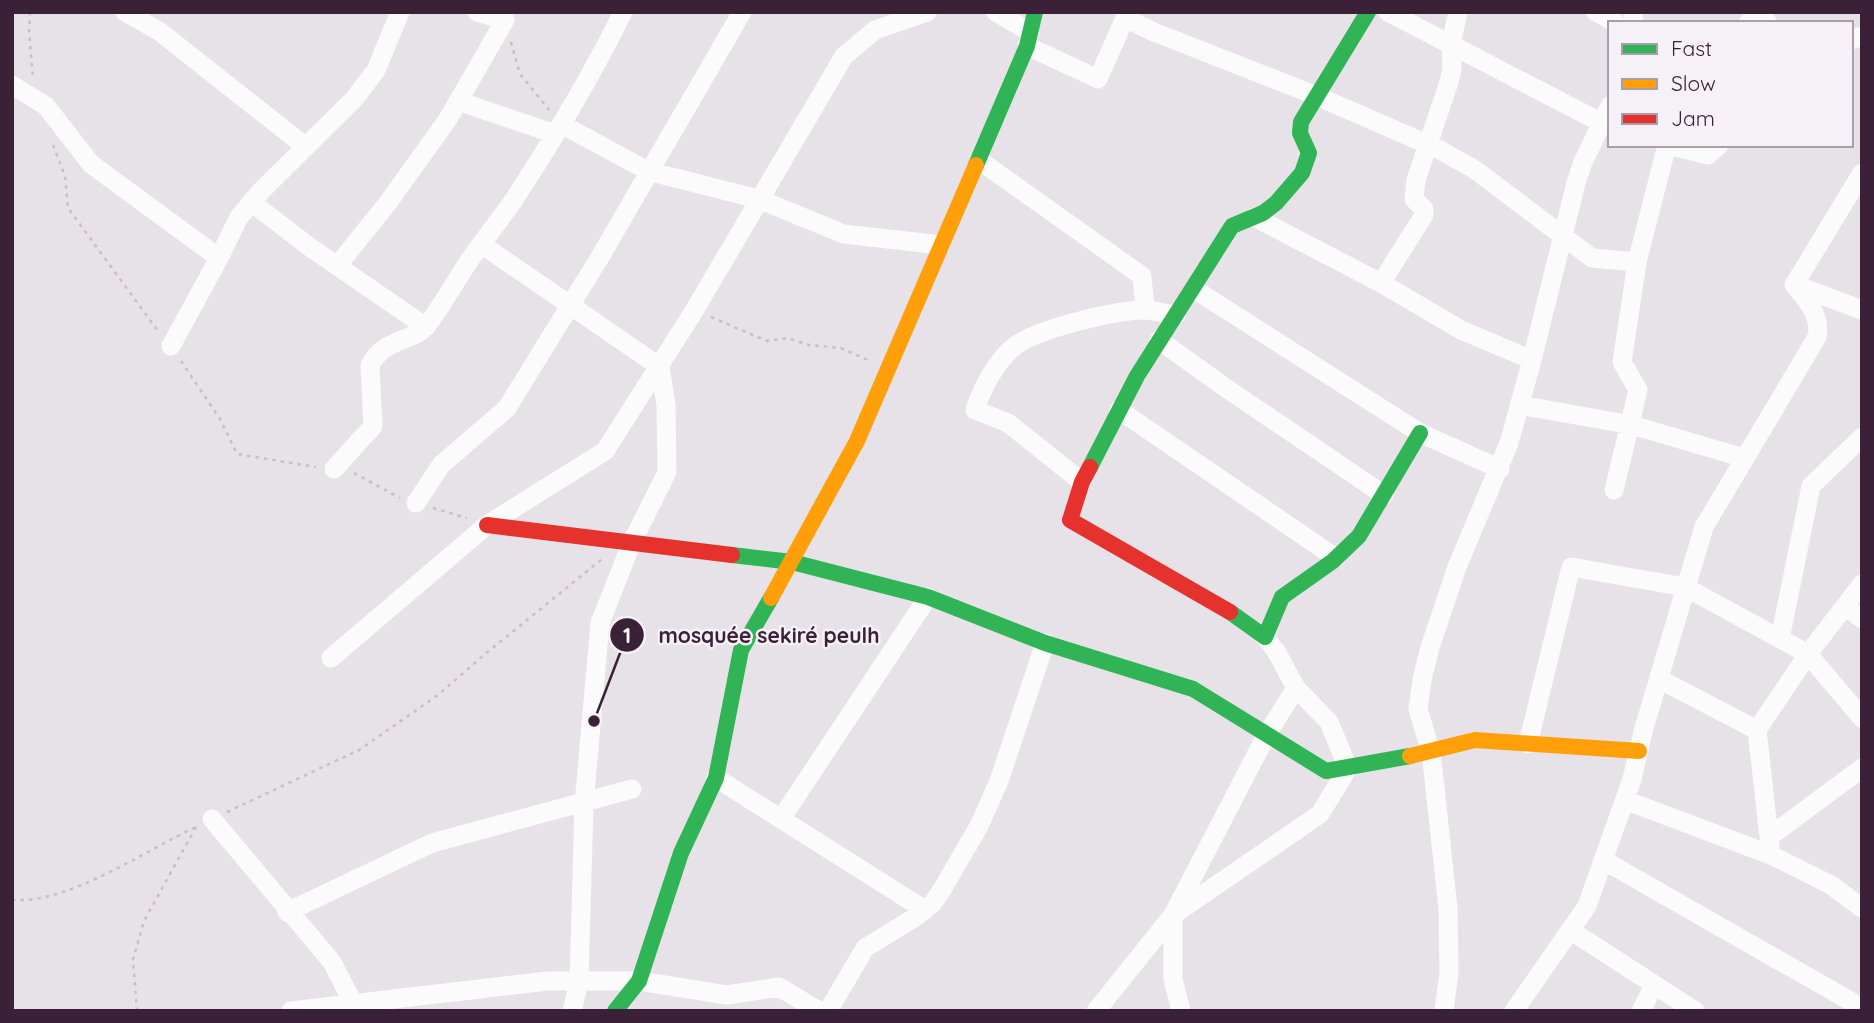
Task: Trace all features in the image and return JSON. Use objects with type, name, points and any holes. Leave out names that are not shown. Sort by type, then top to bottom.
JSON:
[{"type":"street","points":[[125,12],[159,31],[306,146]]},
{"type":"street","points":[[171,346],[239,217],[355,98],[376,70],[400,12]]},
{"type":"street","points":[[337,266],[387,204],[448,119],[505,20],[477,12]]},
{"type":"street","points":[[334,469],[373,426],[370,366],[373,359],[382,349],[426,327],[512,202],[558,129],[594,71],[624,12]]},
{"type":"street","points":[[416,503],[441,465],[508,408],[742,12]]},
{"type":"street","points":[[331,658],[487,525],[605,451],[694,311],[844,56],[875,30],[927,12]]},
{"type":"street","points":[[996,12],[1029,39],[1098,79],[1125,18],[1427,144],[1474,169],[1583,252],[1598,260],[1637,262]]},
{"type":"street","points":[[615,1011],[639,981],[681,853],[716,778],[741,650],[857,440],[979,160],[1029,39],[1035,12]]},
{"type":"street","points":[[1348,768],[1329,722],[1296,688],[1276,651],[1265,638],[1235,615],[1070,520],[1082,482],[1119,410],[1159,341],[1195,289],[1233,226],[1238,221],[1269,209],[1280,200],[1309,159],[1309,152],[1301,139],[1300,127],[1368,12]]},
{"type":"street","points":[[1388,12],[1451,44],[1606,114],[1583,162],[1520,405],[1500,469],[1457,567],[1427,658],[1418,709],[1431,752],[1448,908],[1449,973],[1444,1011]]},
{"type":"street","points":[[1381,283],[1424,215],[1424,209],[1415,201],[1414,195],[1427,144],[1452,69],[1451,44],[1458,12]]},
{"type":"street","points":[[1596,12],[1612,21]]},
{"type":"street","points":[[1751,21],[1761,15],[1766,21]]},
{"type":"street","points":[[12,85],[46,106],[91,164],[219,258]]},
{"type":"street","points":[[458,101],[558,129],[648,171],[758,200],[844,234],[941,245]]},
{"type":"street","points":[[1614,490],[1632,425],[1638,390],[1622,362],[1637,262],[1667,147]]},
{"type":"street","points":[[1676,147],[1708,155],[1717,147]]},
{"type":"street","points":[[979,160],[1142,276],[1145,310]]},
{"type":"street","points":[[1794,285],[1862,173]]},
{"type":"street","points":[[251,202],[426,327]]},
{"type":"street","points":[[1254,217],[1381,283],[1461,330],[1532,360]]},
{"type":"street","points":[[481,244],[660,367],[666,405],[667,471],[632,542],[600,623],[584,804],[579,982],[572,1011]]},
{"type":"street","points":[[1794,285],[1862,310]]},
{"type":"street","points":[[1514,1011],[1587,906],[1625,800],[1704,527],[1817,337],[1817,320],[1811,305],[1794,285]]},
{"type":"street","points":[[1195,289],[1420,433],[1500,469]]},
{"type":"street","points":[[1082,482],[1008,423],[975,410],[980,394],[1004,356],[1016,345],[1046,331],[1095,318],[1145,310],[1177,315]]},
{"type":"street","points":[[1159,341],[1384,495]]},
{"type":"street","points":[[1520,405],[1632,425],[1744,458]]},
{"type":"street","points":[[1119,410],[1336,558]]},
{"type":"street","points":[[1265,638],[1282,597],[1336,558],[1359,536],[1420,433]]},
{"type":"street","points":[[1780,639],[1811,486],[1862,437]]},
{"type":"street","points":[[487,525],[792,562],[928,597],[1045,643],[1193,689],[1326,771],[1431,752],[1475,740],[1639,751]]},
{"type":"street","points":[[1528,744],[1572,567],[1685,587],[1808,654],[1862,718]]},
{"type":"street","points":[[1770,846],[1757,730],[1808,654],[1862,584]]},
{"type":"street","points":[[780,819],[928,597]]},
{"type":"street","points":[[1845,606],[1862,619]]},
{"type":"street","points":[[828,1011],[865,948],[925,910],[943,888],[979,826],[999,781],[1045,643]]},
{"type":"street","points":[[1659,679],[1757,730]]},
{"type":"street","points":[[1096,1011],[1173,915],[1267,734],[1296,688]]},
{"type":"street","points":[[1173,915],[1320,814],[1348,768]]},
{"type":"street","points":[[1770,846],[1862,768]]},
{"type":"street","points":[[716,778],[925,910]]},
{"type":"street","points":[[287,912],[432,843],[632,789]]},
{"type":"street","points":[[1625,800],[1770,846],[1831,884],[1862,908]]},
{"type":"street","points":[[204,823],[331,962],[353,1003]]},
{"type":"street","points":[[1603,860],[1856,999]]},
{"type":"street","points":[[1173,915],[1173,979],[1181,1011]]},
{"type":"street","points":[[1570,930],[1695,1011]]},
{"type":"street","points":[[291,1011],[548,981],[639,981],[727,995],[779,987],[819,1011]]},
{"type":"street","points":[[1641,1011],[1654,985]]},
{"type":"path","points":[[505,20],[517,68],[558,129]]},
{"type":"path","points":[[694,311],[767,341],[787,338],[809,345],[841,348],[887,370]]},
{"type":"path","points":[[12,900],[51,896],[79,887],[204,823],[359,750],[438,695],[610,553],[632,542]]},
{"type":"path","points":[[137,1011],[133,960],[144,921],[204,823]]},
{"type":"traffic: fast","points":[[976,165],[1027,46],[1035,12]]},
{"type":"traffic: fast","points":[[1090,467],[1137,376],[1232,226],[1263,213],[1276,203],[1302,173],[1309,153],[1300,133],[1301,122],[1368,12]]},
{"type":"traffic: fast","points":[[1230,612],[1265,637],[1282,597],[1333,561],[1359,536],[1420,433]]},
{"type":"traffic: fast","points":[[732,555],[792,562],[928,597],[1045,643],[1193,689],[1326,771],[1410,756]]},
{"type":"traffic: fast","points":[[615,1011],[639,981],[681,853],[716,778],[741,650],[771,598]]},
{"type":"traffic: slow","points":[[771,598],[857,441],[976,165]]},
{"type":"traffic: slow","points":[[1410,756],[1475,740],[1639,751]]},
{"type":"traffic: jam","points":[[1090,467],[1082,482],[1070,520],[1230,612]]},
{"type":"traffic: jam","points":[[487,525],[732,555]]},
{"type":"place","name":"mosquée sekiré peulh","points":[[594,721]]}]
